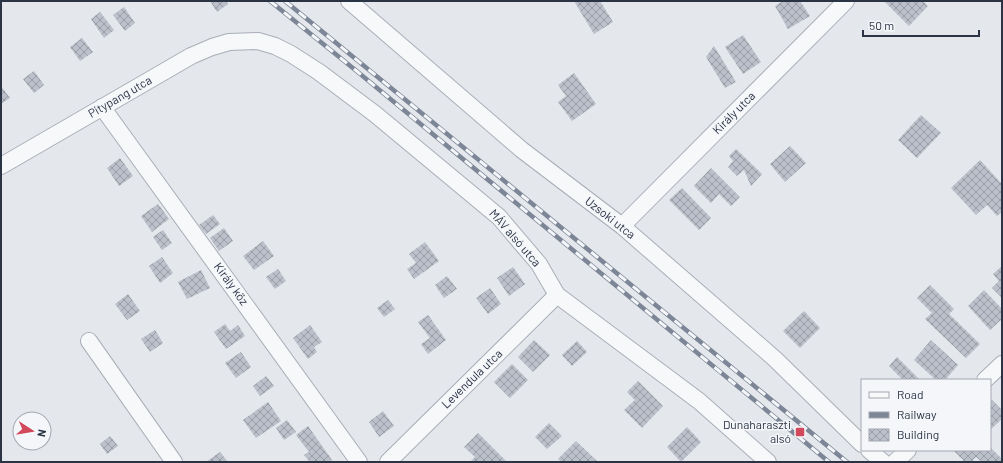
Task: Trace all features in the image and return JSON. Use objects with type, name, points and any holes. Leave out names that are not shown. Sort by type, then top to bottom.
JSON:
[{"type":"street","name":"Uzsoki utca","points":[[349,1],[522,150],[622,226],[775,359],[861,443]]},
{"type":"street","name":"Király utca","points":[[622,226],[846,1]]},
{"type":"street","name":"Pitypang utca","points":[[1,166],[191,56],[229,42],[244,41]]},
{"type":"street","name":"MÁV alsó utca","points":[[244,41],[258,41],[275,46],[291,54],[319,72],[375,114],[499,216],[539,264],[557,295],[699,401],[768,462]]},
{"type":"street","name":"Király köz","points":[[102,107],[359,462]]},
{"type":"street","name":"Levendula utca","points":[[388,462],[557,295]]},
{"type":"street","points":[[89,342],[174,462]]},
{"type":"street","points":[[986,379],[1002,364]]},
{"type":"street","points":[[870,451],[883,462]]},
{"type":"street","points":[[895,462],[907,451]]},
{"type":"building","points":[[210,1],[226,1],[228,4],[217,12]]},
{"type":"building","points":[[574,1],[600,1],[613,22],[594,34]]},
{"type":"building","points":[[783,1],[800,1],[810,16],[788,29],[775,6]]},
{"type":"building","points":[[884,1],[923,1],[928,6],[909,26]]},
{"type":"building","points":[[124,7],[135,23],[125,31],[113,15]]},
{"type":"building","points":[[100,12],[114,30],[104,38],[91,19]]},
{"type":"building","points":[[743,35],[761,62],[743,74],[725,47]]},
{"type":"building","points":[[82,38],[93,52],[80,61],[70,47]]},
{"type":"building","points":[[714,46],[736,82],[725,88],[706,57]]},
{"type":"building","points":[[34,71],[44,85],[34,93],[23,79]]},
{"type":"building","points":[[574,73],[596,104],[572,121],[558,102],[566,96],[558,85]]},
{"type":"building","points":[[1,86],[10,98],[1,104]]},
{"type":"building","points":[[921,115],[941,133],[917,158],[898,140]]},
{"type":"building","points":[[790,146],[806,163],[785,182],[770,164]]},
{"type":"building","points":[[736,149],[762,174],[751,186],[744,170],[737,176],[728,167],[733,161],[729,156]]},
{"type":"building","points":[[120,158],[133,176],[119,186],[107,168]]},
{"type":"building","points":[[980,160],[1002,184],[1002,212],[997,216],[987,205],[976,215],[951,188]]},
{"type":"building","points":[[711,168],[740,197],[731,206],[719,194],[711,203],[694,186]]},
{"type":"building","points":[[682,188],[711,218],[699,230],[669,200]]},
{"type":"building","points":[[158,204],[169,219],[152,232],[141,216]]},
{"type":"building","points":[[213,215],[220,224],[206,234],[199,225]]},
{"type":"building","points":[[224,228],[233,241],[219,251],[210,238]]},
{"type":"building","points":[[163,230],[172,243],[162,250],[153,237]]},
{"type":"building","points":[[263,241],[274,256],[254,270],[243,256]]},
{"type":"building","points":[[425,242],[439,261],[414,279],[407,269],[416,263],[409,254]]},
{"type":"building","points":[[162,257],[173,273],[160,283],[149,266]]},
{"type":"building","points":[[1002,266],[1002,298],[992,288],[999,281],[993,274]]},
{"type":"building","points":[[513,267],[525,284],[509,296],[497,278]]},
{"type":"building","points":[[278,269],[286,281],[275,289],[266,277]]},
{"type":"building","points":[[201,270],[210,288],[187,299],[178,282]]},
{"type":"building","points":[[447,276],[457,289],[444,298],[435,285]]},
{"type":"building","points":[[930,285],[954,309],[949,314],[980,344],[966,358],[925,319],[932,313],[917,298]]},
{"type":"building","points":[[490,288],[501,304],[488,314],[476,298]]},
{"type":"building","points":[[984,290],[1002,309],[1002,319],[990,330],[968,306]]},
{"type":"building","points":[[128,294],[140,311],[127,320],[115,304]]},
{"type":"building","points":[[388,300],[395,309],[384,317],[377,308]]},
{"type":"building","points":[[804,311],[820,328],[800,348],[783,331]]},
{"type":"building","points":[[428,315],[446,340],[428,354],[421,344],[430,338],[418,322]]},
{"type":"building","points":[[225,324],[230,331],[238,325],[245,336],[226,349],[214,332]]},
{"type":"building","points":[[310,325],[322,342],[314,347],[317,352],[308,359],[293,338]]},
{"type":"building","points":[[155,330],[163,343],[150,352],[141,339]]},
{"type":"building","points":[[534,340],[550,355],[533,372],[518,357]]},
{"type":"building","points":[[931,340],[958,365],[946,379],[935,379],[914,360]]},
{"type":"building","points":[[577,341],[587,352],[572,366],[562,355]]},
{"type":"building","points":[[241,352],[251,367],[236,378],[225,363]]},
{"type":"building","points":[[897,357],[919,379],[902,379],[889,366]]},
{"type":"building","points":[[512,364],[528,380],[510,398],[494,382]]},
{"type":"building","points":[[266,376],[274,386],[260,396],[253,386]]},
{"type":"building","points":[[638,381],[663,406],[642,428],[624,410],[635,400],[627,392]]},
{"type":"building","points":[[992,400],[1002,410],[1002,419],[991,429]]},
{"type":"building","points":[[268,402],[281,421],[256,438],[243,420]]},
{"type":"building","points":[[383,411],[394,426],[379,437],[369,422]]},
{"type":"building","points":[[287,420],[296,432],[284,440],[276,428]]},
{"type":"building","points":[[549,423],[562,436],[547,449],[535,437]]},
{"type":"building","points":[[308,426],[332,460],[329,462],[310,462],[304,455],[309,452],[296,435]]},
{"type":"building","points":[[687,427],[701,442],[681,462],[667,447]]},
{"type":"building","points":[[478,433],[507,462],[470,462],[475,457],[464,447]]},
{"type":"building","points":[[110,436],[118,446],[107,454],[100,444]]},
{"type":"building","points":[[576,441],[598,462],[561,462],[558,459]]},
{"type":"building","points":[[991,448],[1002,459],[1002,462],[982,462],[976,457],[971,462],[965,462],[954,451],[991,451]]},
{"type":"building","points":[[220,452],[228,462],[206,462]]},
{"type":"railway","points":[[270,1],[829,462]]},
{"type":"railway","points":[[285,1],[847,462]]},
{"type":"place","name":"Dunaharaszti alsó","points":[[800,432]]}]
